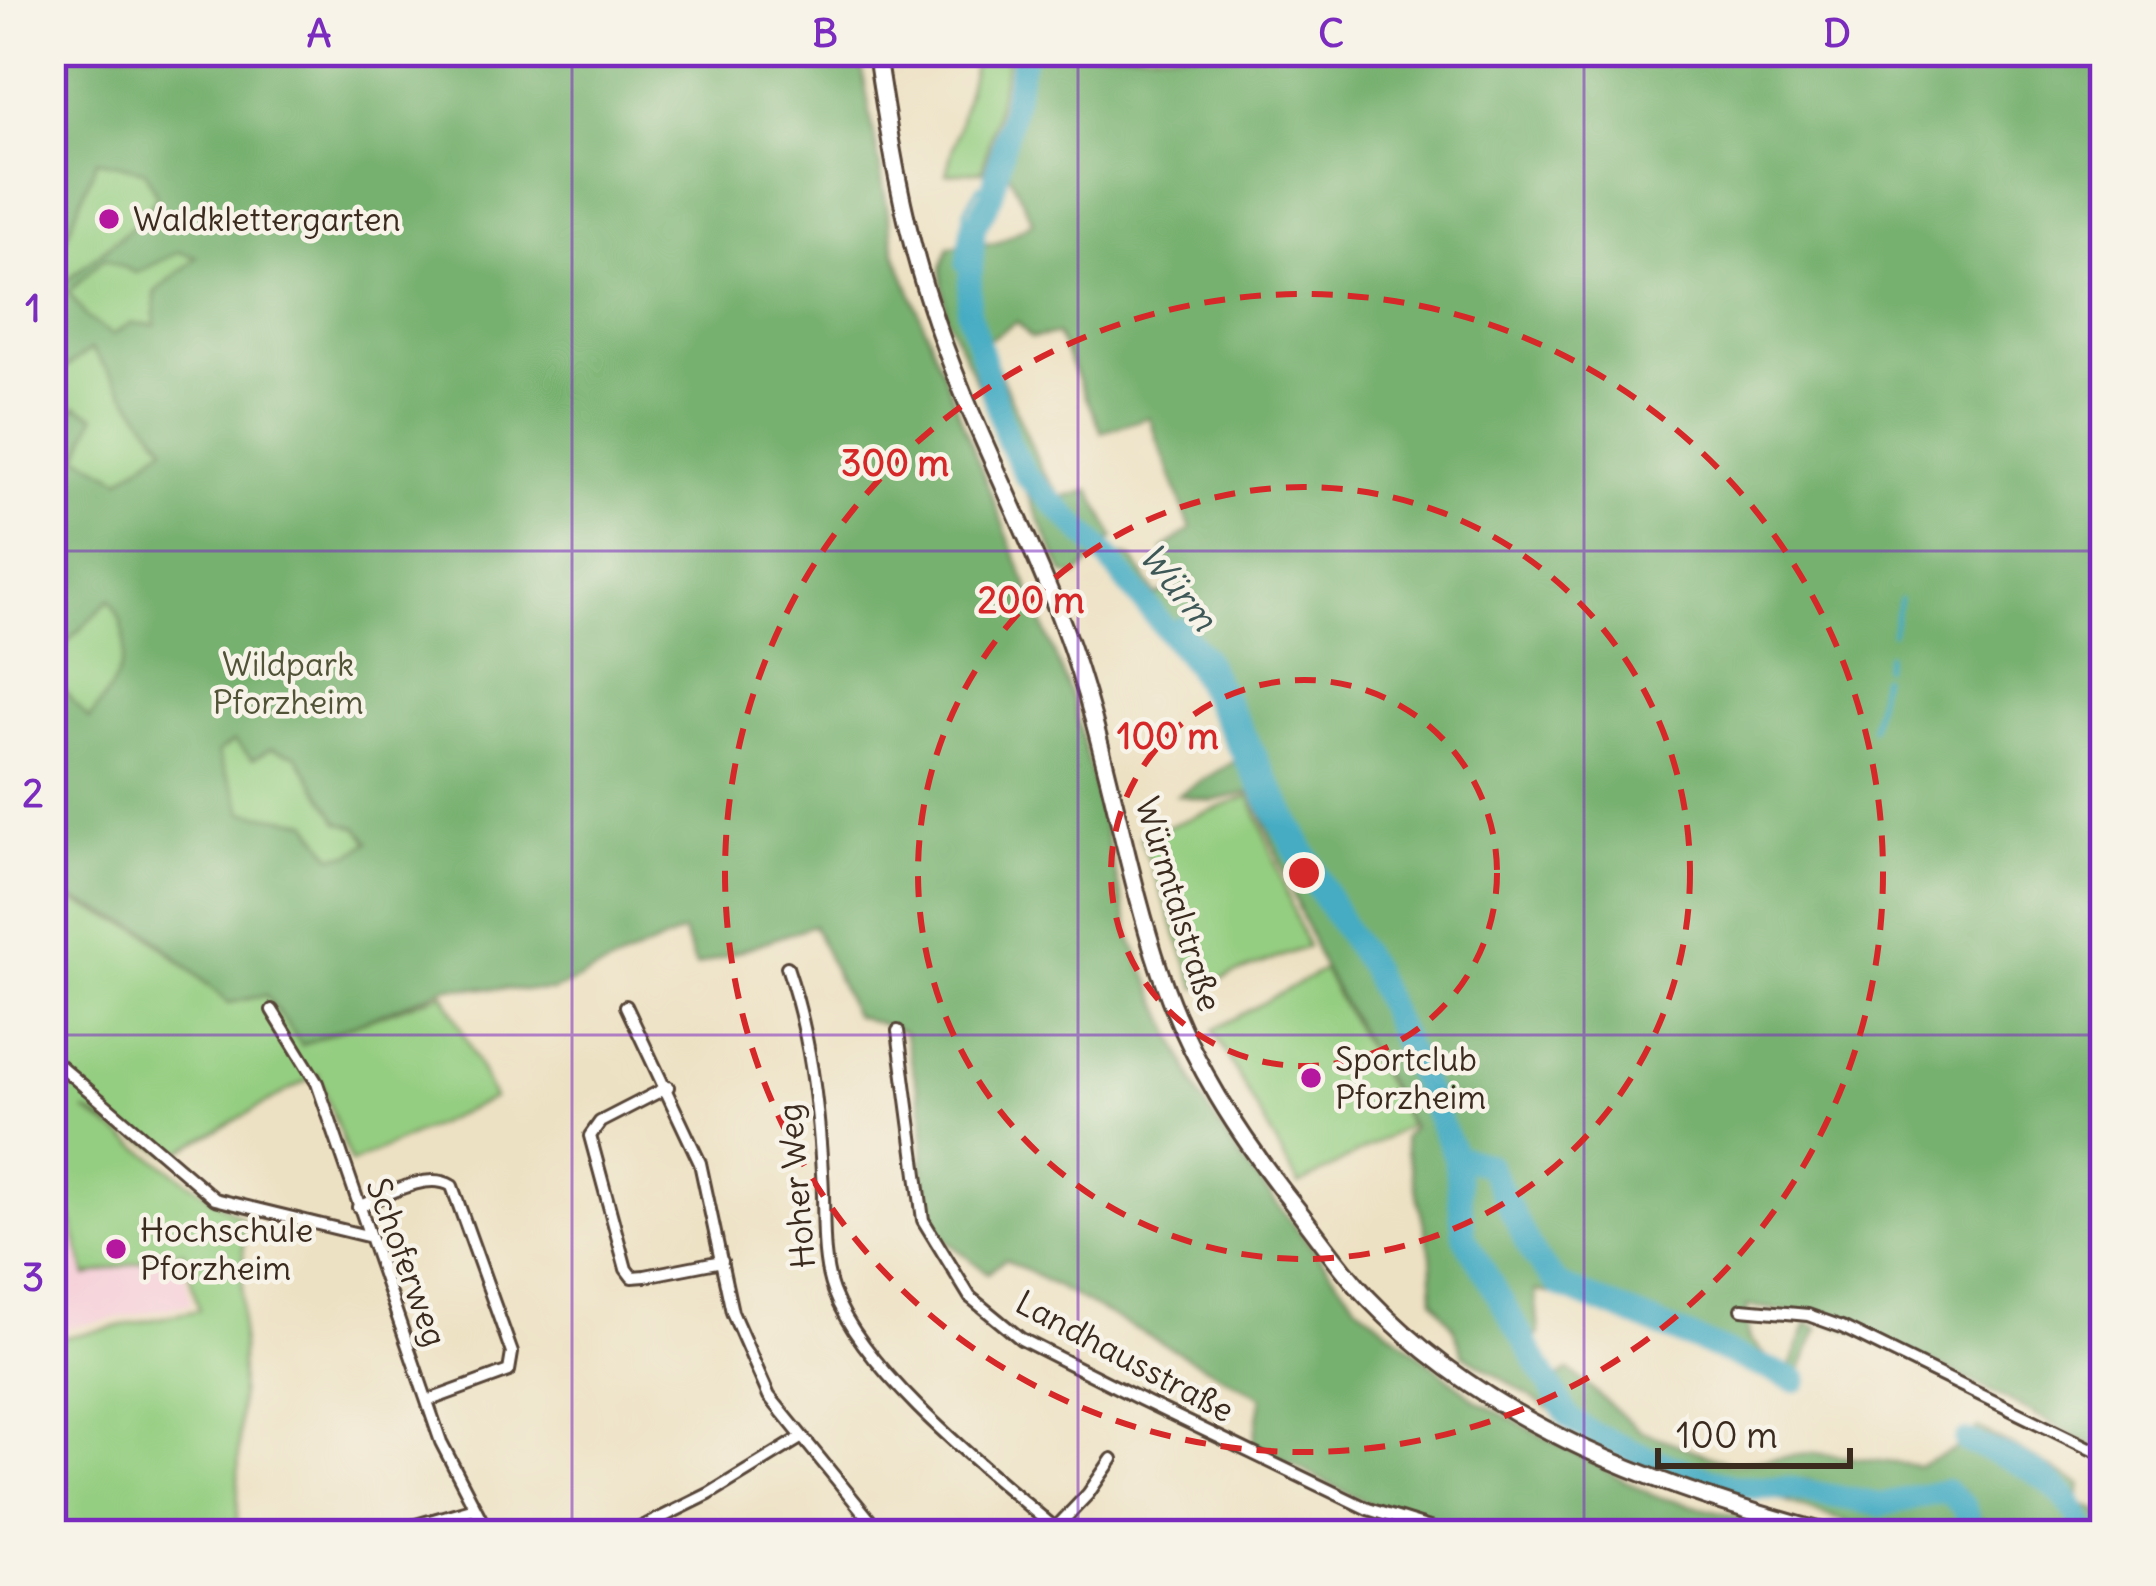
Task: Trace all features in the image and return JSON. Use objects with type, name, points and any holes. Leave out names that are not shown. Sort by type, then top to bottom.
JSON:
[{"type":"main road","name":"Würmtalstraße","points":[[876,51],[894,174],[930,305],[1064,628],[1108,767],[1161,974],[1197,1059],[1241,1139],[1369,1299],[1457,1372],[1574,1446],[1632,1473],[1700,1499],[1835,1535]]},
{"type":"street","name":"Hoher Weg","points":[[787,967],[803,1013],[819,1113],[827,1264],[848,1323],[862,1345],[1056,1533],[1112,1459]]},
{"type":"street","points":[[626,1006],[700,1163],[748,1352],[799,1439],[882,1535]]},
{"type":"street","name":"Schoferweg","points":[[272,1010],[317,1083],[427,1401],[489,1535]]},
{"type":"street","name":"Landhausstraße","points":[[898,1031],[923,1220],[970,1297],[1021,1339],[1140,1399],[1368,1509],[1452,1535]]},
{"type":"street","points":[[51,1058],[214,1199],[367,1236]]},
{"type":"street","points":[[668,1087],[600,1122],[590,1136],[626,1269],[638,1277],[722,1262]]},
{"type":"street","points":[[358,1207],[419,1183],[440,1180],[452,1186],[512,1353],[509,1371],[498,1378],[427,1401]]},
{"type":"street","points":[[1742,1309],[1808,1315],[1842,1328],[2105,1456]]},
{"type":"street","points":[[626,1535],[709,1494],[799,1439]]},
{"type":"street","points":[[381,1535],[475,1508]]},
{"type":"shaded area","name":"Hochschule Pforzheim","points":[[51,1150],[169,1194],[191,1304],[51,1331]]},
{"type":"green space","points":[[51,51],[859,51],[895,252],[1073,701],[1132,941],[1201,1099],[1240,1158],[1358,1305],[1477,1401],[1654,1496],[1808,1535],[1471,1535],[1366,1503],[1253,1444],[1262,1397],[1005,1259],[988,1273],[938,1234],[923,1179],[924,1115],[904,1032],[854,1015],[813,925],[696,966],[683,932],[553,991],[448,987],[302,1045],[266,995],[229,1003],[147,931],[51,890],[51,676],[89,719],[117,676],[124,632],[110,599],[51,659],[51,445],[58,444],[76,406],[95,416],[79,456],[121,479],[165,446],[91,349],[51,379],[51,304],[56,299],[51,294]],"holes":[[[97,160],[145,171],[157,197],[138,222],[65,282],[54,267]],[[179,252],[197,257],[155,292],[155,325],[131,323],[112,335],[87,318],[69,292],[104,258],[136,273]],[[234,741],[253,759],[271,748],[296,755],[339,822],[358,828],[369,842],[351,854],[332,856],[308,822],[243,812],[218,752]]]},
{"type":"green space","name":"Wildpark Pforzheim","points":[[113,51],[441,421],[344,1028],[444,993],[494,1098],[351,1163],[318,1074],[172,1156],[84,1110],[244,1220],[237,1535],[51,1535],[51,1340],[199,1310],[183,1251],[86,1276],[51,1143],[51,892],[145,932],[229,1003],[266,995],[302,1044],[307,1042],[270,990],[51,886],[51,250]]},
{"type":"green space","points":[[978,51],[1010,51],[982,171],[946,174]]},
{"type":"green space","points":[[1015,51],[2105,51],[2105,1452],[1887,1343],[1841,1326],[1747,1306],[1749,1338],[1774,1365],[1791,1367],[1807,1323],[1818,1328],[1795,1384],[1783,1384],[1563,1295],[1535,1291],[1539,1334],[1523,1348],[1552,1402],[1550,1409],[1463,1354],[1453,1327],[1433,1299],[1431,1254],[1403,1137],[1412,1127],[1322,965],[1252,792],[1212,801],[1178,795],[1242,757],[1201,685],[1107,561],[1123,555],[1132,558],[1156,595],[1178,585],[1163,550],[1191,529],[1149,417],[1102,432],[1057,334],[1031,338],[1017,322],[986,341],[1042,471],[1062,498],[1090,490],[1114,537],[1077,576],[1064,574],[946,315],[941,268],[949,247],[997,243],[1033,222],[1006,167],[985,172]]},
{"type":"green space","name":"Sportclub Pforzheim","points":[[1250,796],[1307,947],[1197,988],[1140,837]]},
{"type":"green space","name":"Sportclub Pforzheim","points":[[1323,970],[1409,1125],[1299,1185],[1213,1030]]},
{"type":"green space","points":[[1569,1370],[1640,1431],[1731,1464],[1814,1453],[1919,1466],[1954,1450],[1978,1428],[2081,1485],[2077,1502],[2105,1514],[2105,1535],[1991,1535],[1964,1492],[1947,1484],[1870,1499],[1808,1480],[1765,1478],[1738,1484],[1602,1433],[1577,1417],[1552,1382]]},
{"type":"green space","points":[[1783,1490],[1877,1507],[1948,1495],[1967,1515],[1972,1535],[1886,1535],[1759,1493]]},
{"type":"waterway","name":"Würm","points":[[1025,51],[991,197],[974,227],[968,310],[1008,441],[1026,476],[1104,553],[1196,666],[1305,869],[1370,967],[1455,1156],[1464,1236],[1569,1418],[1646,1457],[1734,1487],[1794,1489],[1881,1505],[1946,1491],[1964,1507],[1974,1535]]},
{"type":"waterway","points":[[970,280],[957,267],[965,211],[979,186],[995,186]]},
{"type":"waterway","points":[[1892,633],[1900,599]]},
{"type":"waterway","points":[[1180,624],[1207,654],[1370,967]]},
{"type":"waterway","points":[[1884,667],[1887,655]]},
{"type":"waterway","points":[[1872,728],[1882,676]]},
{"type":"waterway","name":"Würm","points":[[1455,1156],[1488,1165],[1535,1258],[1558,1285],[1796,1380]]},
{"type":"waterway","name":"Würm","points":[[1966,1441],[2038,1474],[2067,1499],[2086,1535]]},
{"type":"place","name":"Waldklettergarten","points":[[109,219]]},
{"type":"place","name":"Sportclub Pforzheim","points":[[1311,1078]]},
{"type":"place","name":"Hochschule Pforzheim","points":[[116,1249]]}]
